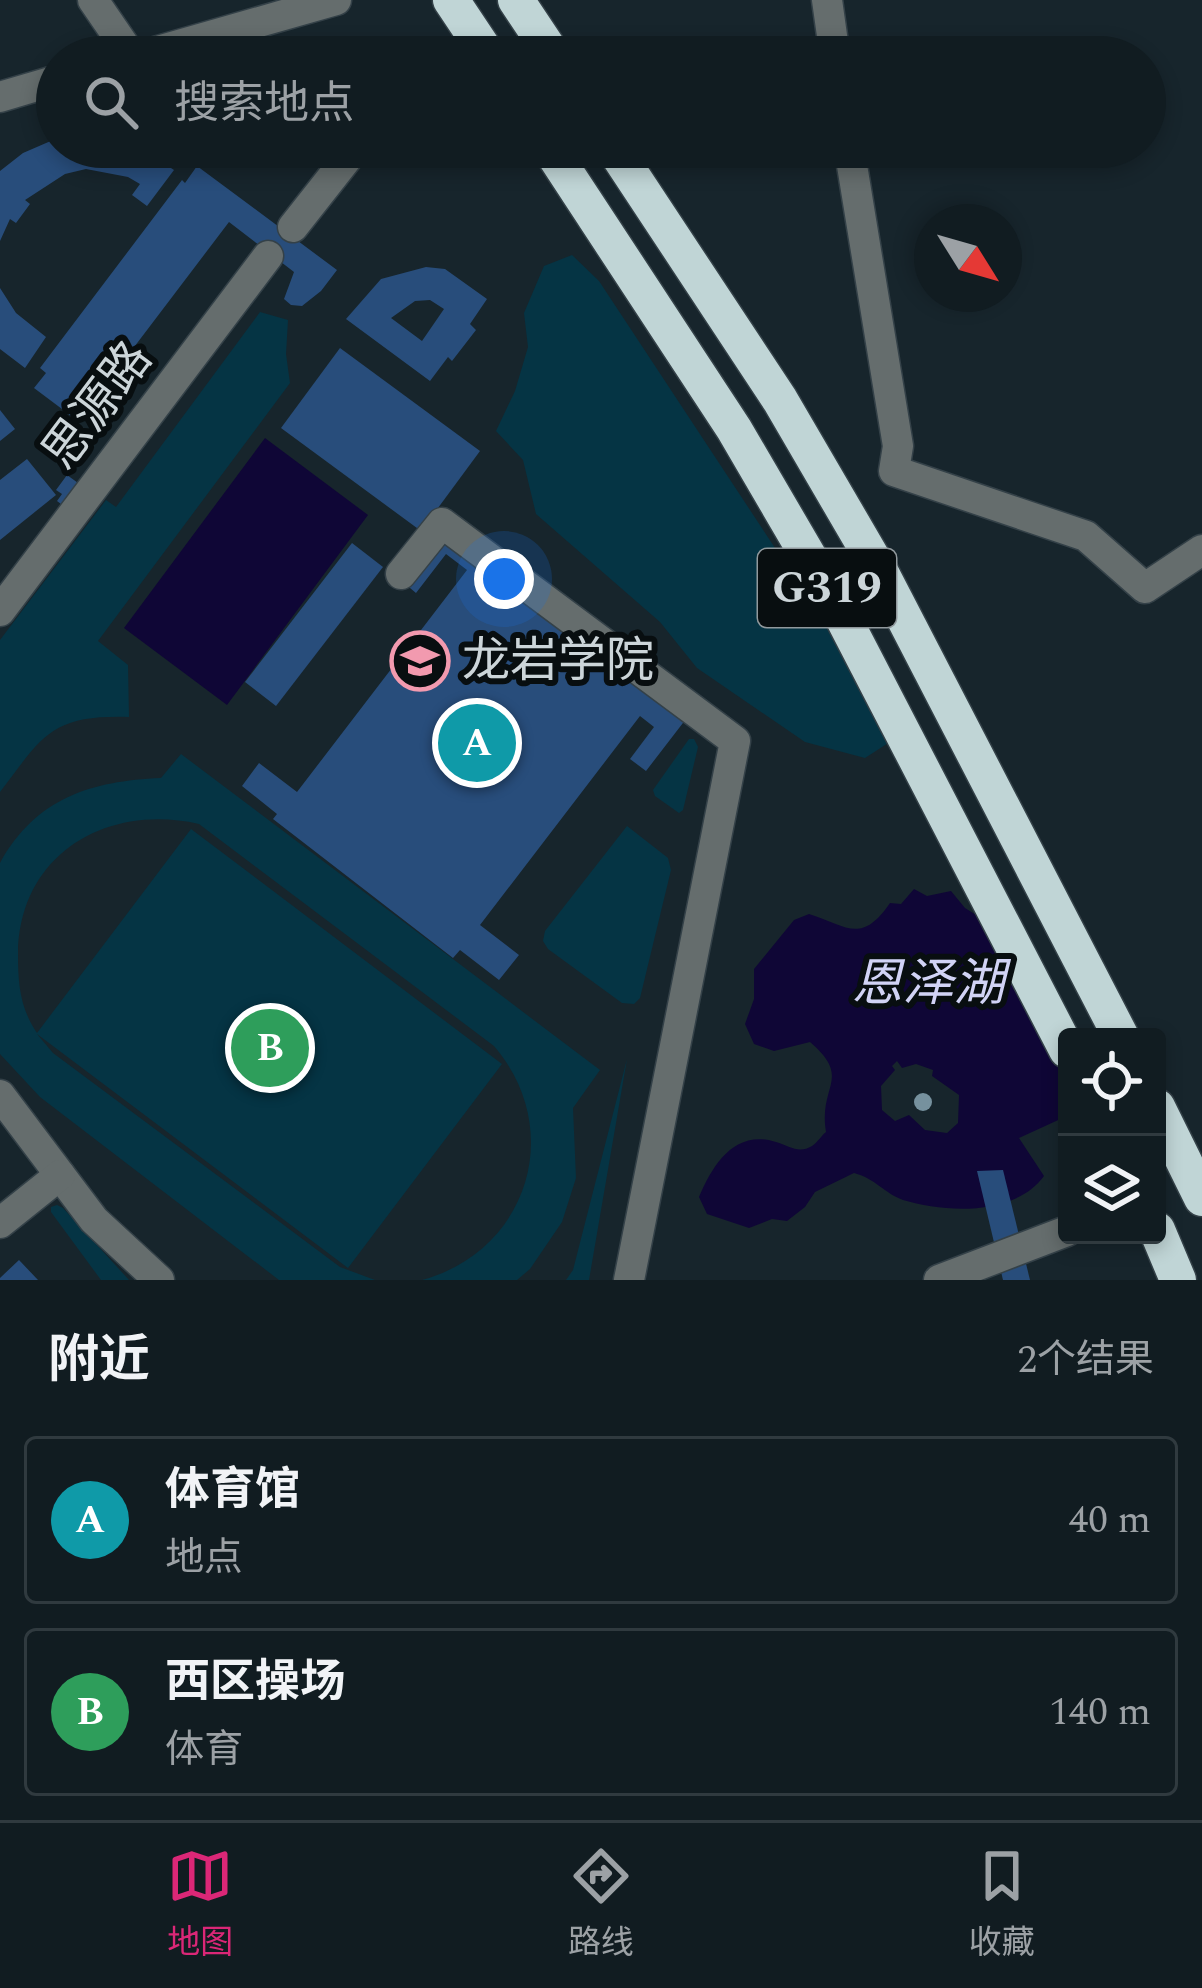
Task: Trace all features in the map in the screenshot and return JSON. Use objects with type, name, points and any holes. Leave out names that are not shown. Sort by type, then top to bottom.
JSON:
[{"type":"highway","points":[[452,0],[475,36]]},
{"type":"highway","points":[[516,0],[540,36]]},
{"type":"highway","name":"G319","points":[[562,168],[734,429],[835,602],[1058,1033]]},
{"type":"highway","name":"G319","points":[[628,168],[780,400],[882,575],[1116,1028]]},
{"type":"highway","points":[[1166,1125],[1202,1198]]},
{"type":"highway","points":[[1163,1244],[1178,1280]]},
{"type":"street","points":[[93,0],[120,36]]},
{"type":"street","points":[[209,36],[336,0]]},
{"type":"street","points":[[826,0],[832,36]]},
{"type":"street","points":[[0,97],[36,86]]},
{"type":"street","points":[[293,227],[339,168]]},
{"type":"street","points":[[852,168],[898,446],[894,471],[1086,536],[1145,588],[1202,550]]},
{"type":"street","name":"思源路","points":[[0,610],[268,256]]},
{"type":"street","points":[[401,574],[442,524],[735,741],[629,1280]]},
{"type":"street","points":[[0,1095],[94,1220],[159,1280]]},
{"type":"street","points":[[0,1223],[60,1175]]},
{"type":"street","points":[[939,1280],[1058,1234]]},
{"type":"shaded area","points":[[572,255],[599,281],[899,736],[865,758],[805,742],[697,668],[660,622],[536,514],[523,460],[496,431],[528,347],[524,313],[544,266]]},
{"type":"shaded area","points":[[260,312],[288,320],[290,383],[98,641],[128,665],[129,717],[83,720],[52,732],[0,792],[0,640],[106,500],[116,507]]},
{"type":"shaded area","points":[[689,739],[698,747],[679,813],[653,790]]},
{"type":"shaded area","points":[[181,754],[600,1070],[573,1108],[576,1178],[562,1222],[517,1280],[422,1280],[458,1265],[488,1243],[510,1215],[525,1184],[531,1149],[528,1114],[516,1079],[494,1046],[199,824],[132,821],[74,844],[51,863],[22,919],[19,975],[27,1014],[37,1033],[191,829],[502,1064],[348,1268],[37,1034],[53,1053],[340,1267],[375,1280],[279,1280],[40,1097],[0,1054],[0,863],[14,841],[48,808],[111,783],[161,778]]},
{"type":"shaded area","points":[[627,826],[668,858],[671,870],[640,998],[634,1004],[622,1003],[543,941],[545,931]]},
{"type":"shaded area","points":[[627,1059],[589,1280],[566,1280],[573,1270]]},
{"type":"shaded area","points":[[57,1205],[129,1280],[101,1280],[51,1212]]},
{"type":"water","points":[[265,438],[368,515],[227,705],[124,628]]},
{"type":"water","name":"恩泽湖","points":[[914,889],[927,896],[951,891],[965,908],[989,923],[1058,1065],[1058,1120],[1019,1138],[1044,1176],[1016,1198],[979,1208],[903,1200],[854,1173],[815,1192],[787,1221],[772,1219],[749,1228],[707,1214],[699,1197],[719,1162],[737,1145],[761,1139],[803,1149],[826,1132],[830,1065],[810,1042],[774,1051],[754,1044],[745,1024],[754,999],[754,969],[794,920],[809,914],[844,927],[862,928],[890,903],[901,904]],"holes":[[[897,1061],[902,1068],[916,1064],[933,1070],[932,1076],[959,1095],[958,1123],[947,1133],[925,1130],[909,1115],[895,1121],[882,1110],[881,1086],[895,1070],[892,1066]]]},
{"type":"building","points":[[36,147],[36,168],[174,170],[147,206],[132,195],[140,184],[128,177],[86,169],[65,174],[25,200],[30,204],[16,223],[10,219],[0,241],[0,171]]},
{"type":"building","points":[[200,168],[337,270],[302,306],[291,305],[284,299],[294,272],[229,222],[78,421],[34,388],[46,373],[40,368],[182,180],[185,183]]},
{"type":"building","points":[[426,267],[445,269],[487,299],[470,324],[476,330],[430,381],[346,319],[381,279]],"holes":[[[430,300],[444,309],[422,341],[391,318],[415,301]]]},
{"type":"building","points":[[0,288],[16,313],[46,337],[25,368],[0,349]]},
{"type":"building","points":[[340,348],[480,451],[421,531],[281,428]]},
{"type":"building","points":[[0,410],[15,429],[0,441]]},
{"type":"building","points":[[27,459],[56,495],[0,540],[0,480]]},
{"type":"building","points":[[67,475],[85,488],[69,510],[57,501],[62,494],[56,490]]},
{"type":"building","points":[[442,532],[686,719],[646,771],[630,759],[654,727],[640,716],[480,925],[519,955],[499,980],[460,950],[453,958],[273,819],[277,814],[242,786],[259,763],[297,792],[467,570],[446,554],[416,593],[404,583]]},
{"type":"building","points":[[352,543],[383,567],[276,706],[245,682]]},
{"type":"building","points":[[1003,1170],[1030,1280],[1003,1280],[977,1171]]},
{"type":"building","points":[[19,1260],[38,1280],[0,1280],[0,1278]]},
{"type":"place","name":"龙岩学院","points":[[420,661]]},
{"type":"place","name":"体育馆","points":[[477,743]]},
{"type":"place","name":"西区操场","points":[[270,1048]]}]
